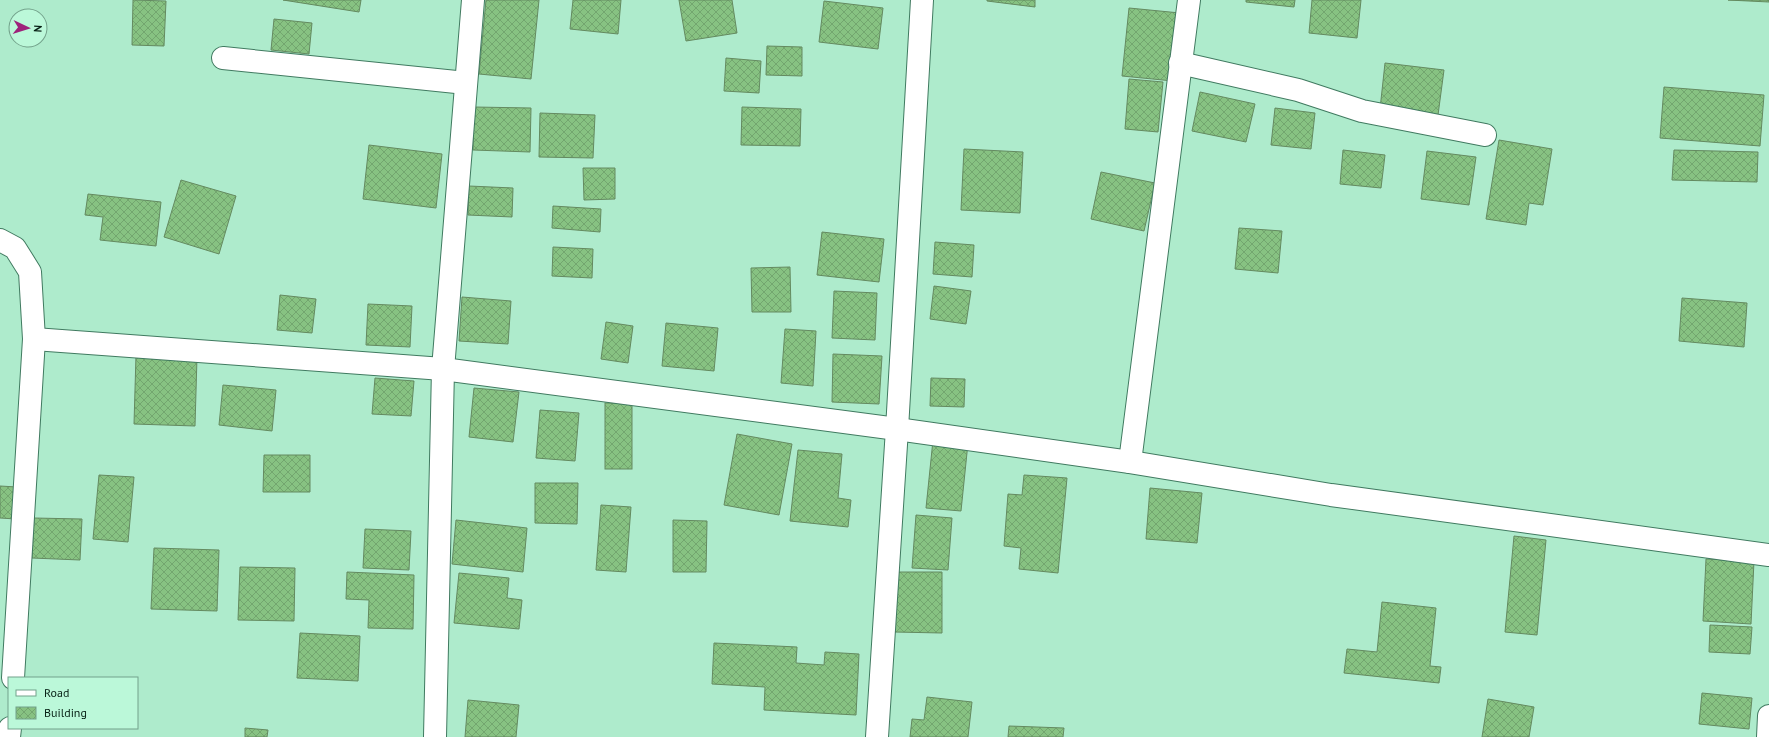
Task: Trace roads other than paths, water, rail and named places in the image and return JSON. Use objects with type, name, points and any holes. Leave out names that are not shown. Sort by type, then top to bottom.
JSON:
[{"type":"street","points":[[435,737],[443,369],[473,0]]},
{"type":"street","points":[[877,737],[922,0]]},
{"type":"street","points":[[1130,462],[1189,0]]},
{"type":"street","points":[[223,58],[466,84]]},
{"type":"street","points":[[1180,64],[1298,90],[1362,111],[1485,135]]},
{"type":"street","points":[[0,240],[15,248],[30,272],[34,339],[13,677]]},
{"type":"street","points":[[34,339],[443,369],[897,429],[1130,462],[1331,495],[1769,555]]},
{"type":"street","points":[[1768,737],[1769,716]]}]
